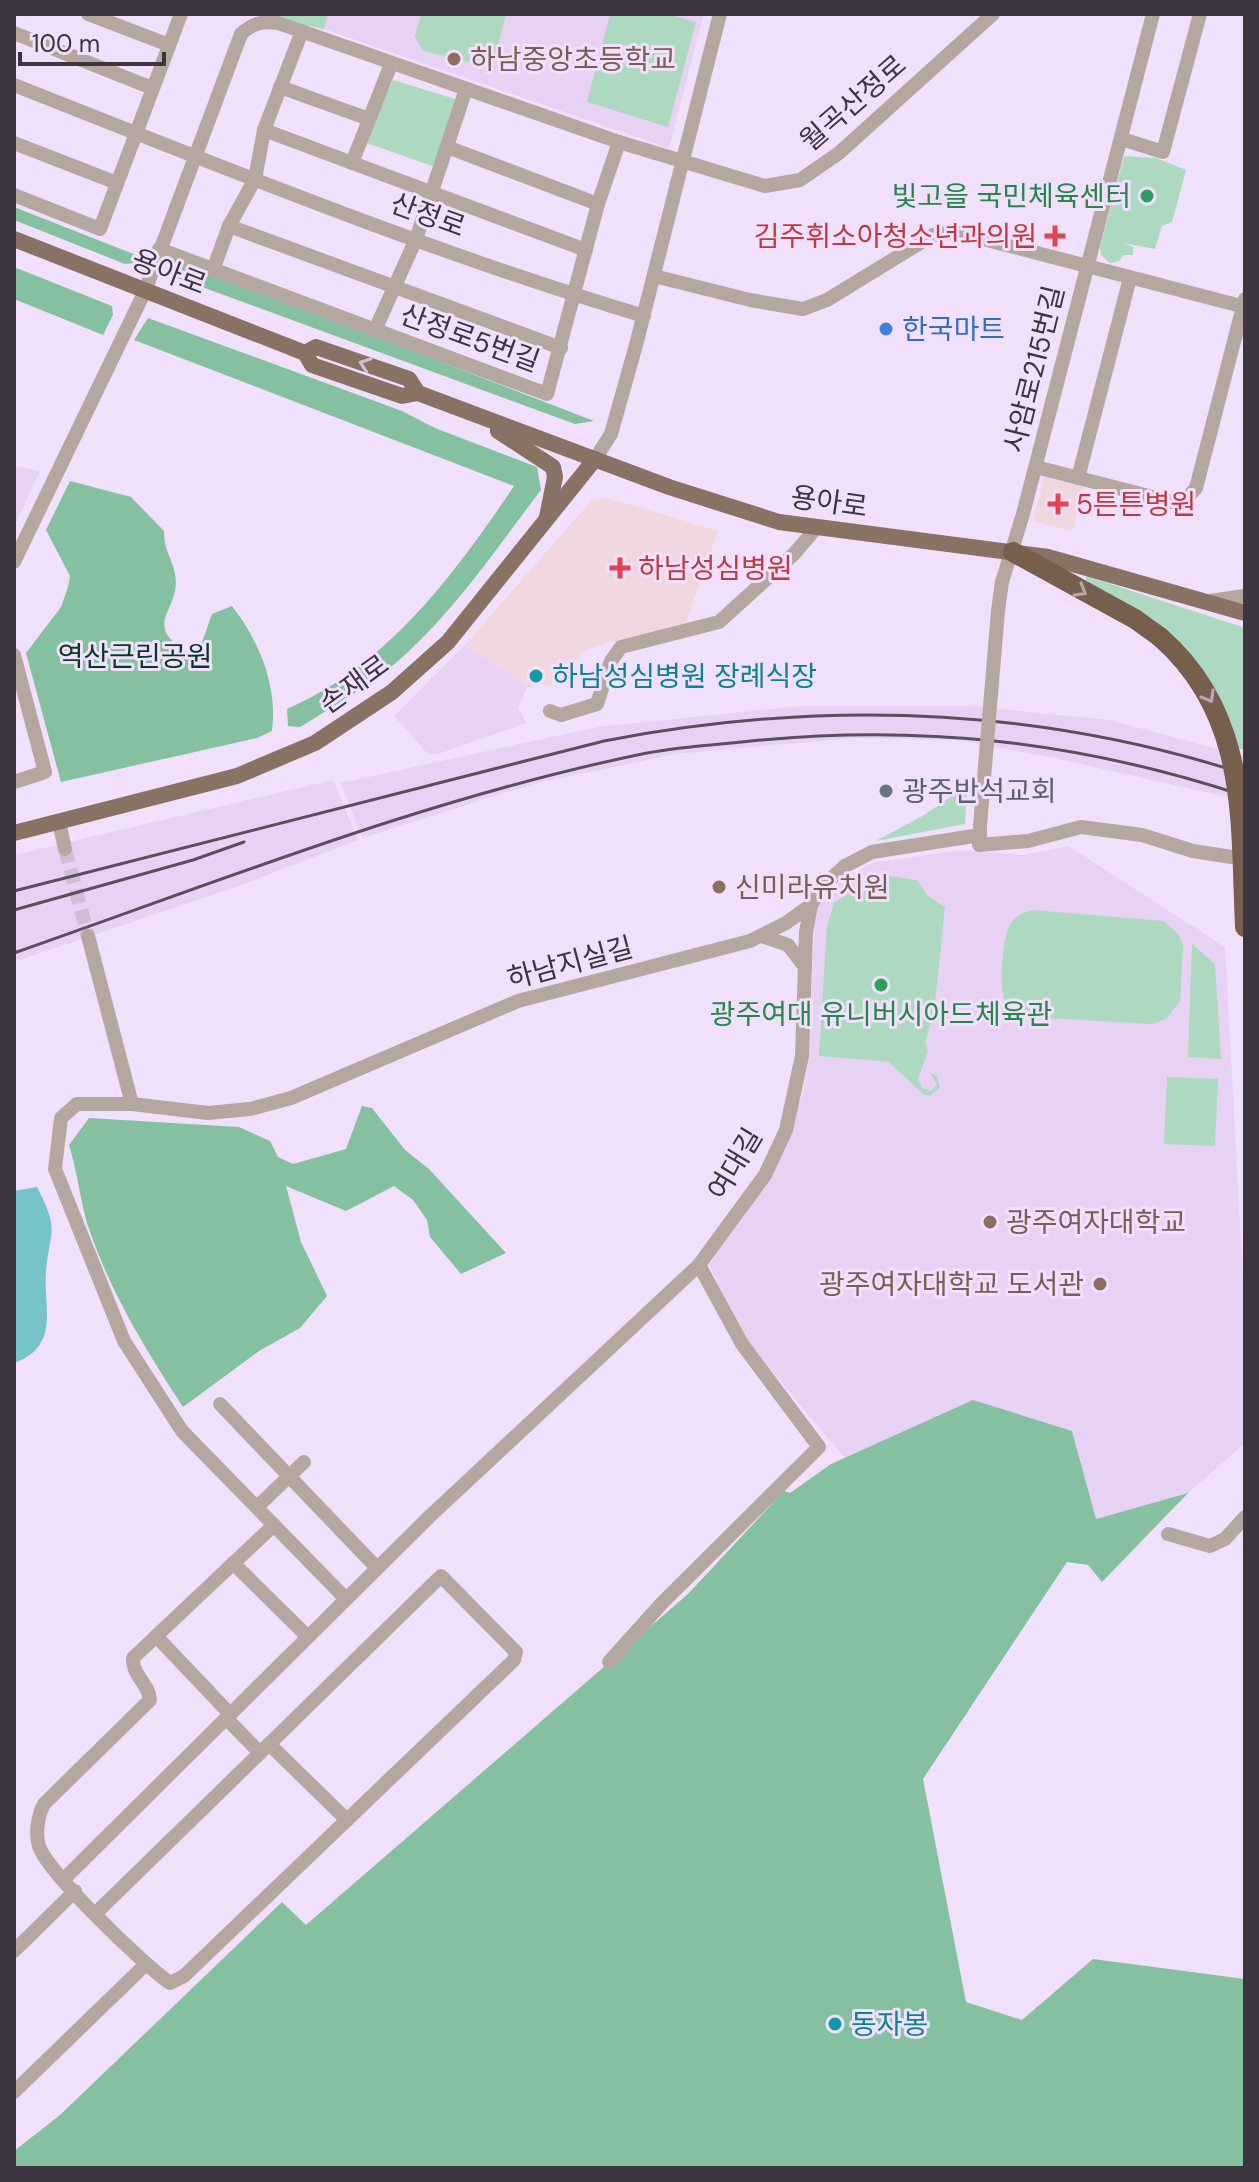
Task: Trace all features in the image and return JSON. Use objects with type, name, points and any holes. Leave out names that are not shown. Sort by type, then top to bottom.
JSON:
[{"type":"highway","points":[[1013,552],[1160,637],[1177,651],[1207,692],[1232,750],[1239,797],[1245,927]]},
{"type":"main road","name":"용아로","points":[[14,239],[305,353],[312,365],[402,396],[418,393],[732,509],[816,528],[1048,557],[1245,613]]},
{"type":"main road","points":[[466,412],[553,467],[555,477],[546,522]]},
{"type":"main road","name":"손재로","points":[[14,833],[237,776],[315,743],[392,692],[448,642],[595,459]]},
{"type":"street","points":[[88,14],[169,45]]},
{"type":"street","points":[[14,195],[100,229],[181,14]]},
{"type":"street","points":[[595,459],[611,434],[720,14]]},
{"type":"street","name":"월곡산정로","points":[[196,156],[241,34],[249,27],[267,22],[302,31],[619,142],[765,186],[800,180],[839,153],[993,14]]},
{"type":"street","name":"사암로215번길","points":[[980,835],[1002,582],[1036,467],[1153,14]]},
{"type":"street","points":[[1122,139],[1163,152],[1200,14]]},
{"type":"street","points":[[213,270],[229,226],[255,179],[264,130],[302,31]]},
{"type":"street","points":[[14,33],[152,88]]},
{"type":"street","points":[[352,163],[391,64]]},
{"type":"street","name":"산정로","points":[[14,85],[416,239],[574,296],[644,316]]},
{"type":"street","points":[[280,87],[369,119]]},
{"type":"street","points":[[159,249],[375,330],[416,239],[466,89]]},
{"type":"street","points":[[264,130],[586,250]]},
{"type":"street","name":"산정로5번길","points":[[375,330],[547,394],[598,204],[619,142]]},
{"type":"street","points":[[14,143],[117,183]]},
{"type":"street","points":[[447,147],[598,204]]},
{"type":"street","points":[[14,562],[145,291],[196,156]]},
{"type":"street","name":"산정로5번길","points":[[229,226],[561,348]]},
{"type":"street","points":[[654,276],[803,309],[818,305],[933,235],[956,232],[1086,267],[1244,304],[1196,488],[1186,499],[1172,502],[1036,467]]},
{"type":"street","points":[[1078,478],[1130,278]]},
{"type":"street","points":[[550,711],[561,715],[597,704],[611,661],[621,647],[651,642],[724,619],[816,528]]},
{"type":"street","points":[[1206,602],[1245,596]]},
{"type":"street","points":[[14,655],[18,689],[45,772],[14,782]]},
{"type":"street","points":[[59,822],[65,849]]},
{"type":"street","points":[[811,905],[832,878],[872,852],[980,835],[1028,841],[1081,827],[1142,835],[1193,851],[1245,859]]},
{"type":"street","name":"하남지실길","points":[[346,1599],[182,1431],[124,1341],[55,1169],[61,1118],[77,1104],[132,1104],[208,1113],[250,1109],[291,1098],[518,1001],[591,985],[762,936],[811,905]]},
{"type":"street","name":"여대길","points":[[63,1880],[429,1517],[699,1265],[765,1175],[786,1130],[802,1056],[811,905]]},
{"type":"street","points":[[88,936],[132,1104]]},
{"type":"street","points":[[762,936],[788,945],[805,967]]},
{"type":"street","points":[[609,1662],[662,1603],[819,1447],[742,1344],[699,1265]]},
{"type":"street","points":[[220,1404],[377,1568]]},
{"type":"street","points":[[257,1507],[304,1462]]},
{"type":"street","points":[[1168,1534],[1210,1546],[1225,1539],[1245,1517]]},
{"type":"street","points":[[97,1912],[441,1576],[516,1652],[514,1660],[184,1976],[170,1983],[145,1965],[97,1912],[48,1866],[38,1844],[38,1814],[44,1804],[150,1700],[150,1693],[132,1668],[133,1658],[274,1525]]},
{"type":"street","points":[[233,1563],[308,1637]]},
{"type":"street","points":[[156,1636],[228,1716],[347,1820]]},
{"type":"street","points":[[14,1951],[75,1891]]},
{"type":"street","points":[[14,2092],[145,1965]]},
{"type":"shaded area","points":[[250,14],[328,14],[324,29]]},
{"type":"shaded area","points":[[328,14],[704,14],[669,148],[324,29]]},
{"type":"shaded area","points":[[421,14],[506,14],[493,65],[489,67],[423,51],[415,37]]},
{"type":"shaded area","points":[[610,14],[668,14],[696,22],[668,127],[587,102]]},
{"type":"shaded area","points":[[393,80],[455,99],[458,108],[435,167],[364,142]]},
{"type":"shaded area","name":"빛고을 국민체육센터","points":[[1124,156],[1156,158],[1186,170],[1172,222],[1162,226],[1155,249],[1124,243],[1133,247],[1133,255],[1124,255],[1119,261],[1110,263],[1101,255],[1100,247]]},
{"type":"shaded area","points":[[14,466],[40,471],[14,527]]},
{"type":"shaded area","name":"5튼튼병원","points":[[1044,477],[1084,487],[1072,531],[1033,521]]},
{"type":"shaded area","name":"하남성심병원","points":[[607,498],[718,531],[685,625],[624,642],[608,642],[583,652],[549,686],[535,683],[531,688],[465,645],[591,501]]},
{"type":"shaded area","points":[[1086,576],[1245,628],[1245,750],[1229,746],[1150,620],[1127,603],[1086,582]]},
{"type":"shaded area","points":[[465,645],[528,686],[518,708],[527,723],[438,754],[427,753],[394,716]]},
{"type":"shaded area","points":[[800,706],[970,706],[1109,720],[1245,756],[1245,801],[1054,758],[957,740],[853,738],[675,754],[533,784],[362,838],[341,783],[597,727]]},
{"type":"shaded area","points":[[333,780],[358,840],[242,885],[14,962],[14,855]]},
{"type":"shaded area","points":[[967,786],[965,824],[876,841],[924,815]]},
{"type":"shaded area","name":"광주여자대학교","points":[[1068,846],[1225,947],[1245,1316],[1245,1443],[1188,1493],[1096,1519],[1072,1431],[973,1401],[845,1458],[743,1337],[709,1265],[770,1179],[803,1094],[809,1057],[815,915],[819,901],[830,888],[872,863],[959,850],[1024,855]]},
{"type":"shaded area","name":"광주여대 유니버시아드체육관","points":[[889,876],[917,880],[927,895],[945,907],[934,1012],[925,1043],[928,1051],[918,1079],[922,1088],[931,1091],[937,1084],[930,1073],[937,1076],[940,1088],[930,1096],[923,1094],[889,1062],[819,1056],[827,926],[834,903],[860,886]]},
{"type":"shaded area","points":[[1032,910],[1164,921],[1179,935],[1183,946],[1180,1001],[1166,1019],[1152,1024],[1027,1017],[1016,1012],[1004,997],[1003,950],[1011,923]]},
{"type":"shaded area","points":[[1192,944],[1215,964],[1221,1059],[1188,1057]]},
{"type":"shaded area","points":[[1167,1077],[1218,1079],[1215,1146],[1164,1144]]},
{"type":"shaded area","points":[[37,1187],[49,1213],[52,1230],[46,1272],[46,1324],[38,1347],[29,1356],[14,1363],[14,1191]]},
{"type":"green space","points":[[14,207],[136,255],[134,263],[125,264],[14,220]]},
{"type":"green space","points":[[167,256],[594,421],[575,424],[172,276]]},
{"type":"green space","points":[[14,267],[112,306],[113,315],[103,335],[14,299]]},
{"type":"green space","points":[[148,318],[402,411],[435,428],[537,467],[541,490],[444,615],[382,674],[300,727],[288,726],[287,709],[357,668],[387,643],[442,584],[514,486],[134,340]]},
{"type":"green space","name":"역산근린공원","points":[[70,481],[131,497],[164,531],[175,574],[175,587],[164,626],[176,644],[192,655],[200,648],[212,614],[232,606],[242,619],[264,665],[272,698],[272,731],[257,738],[61,782],[26,653],[61,607],[68,587],[70,576],[46,530]]},
{"type":"green space","points":[[362,1106],[372,1108],[405,1150],[429,1169],[506,1253],[461,1274],[430,1237],[427,1220],[413,1200],[394,1186],[346,1211],[286,1186],[301,1242],[327,1296],[300,1328],[259,1351],[183,1407],[142,1341],[106,1272],[87,1223],[69,1145],[89,1118],[239,1127],[270,1141],[278,1157],[293,1164],[346,1149]]},
{"type":"green space","points":[[973,1400],[1072,1431],[1096,1519],[1188,1493],[1102,1582],[1088,1565],[1067,1562],[923,1779],[966,2002],[1022,2020],[1093,1959],[1245,1979],[1245,2168],[14,2168],[14,2151],[60,2115],[282,1902],[306,1925],[688,1594],[784,1491],[790,1493],[831,1464]]},
{"type":"tunnel","points":[[65,849],[88,936]]},
{"type":"railway","points":[[14,891],[604,741],[766,719],[847,715],[927,716],[1007,723],[1086,734],[1166,751],[1245,774]]},
{"type":"railway","points":[[14,953],[406,816],[566,771],[670,749],[807,737],[871,735],[996,741],[1121,762],[1245,796]]},
{"type":"railway","points":[[14,910],[193,860],[244,842]]},
{"type":"place","name":"하남중앙초등학교","points":[[454,59]]},
{"type":"place","name":"빛고을 국민체육센터","points":[[1147,196]]},
{"type":"place","name":"김주휘소아청소년과의원","points":[[1055,236]]},
{"type":"place","name":"한국마트","points":[[886,329]]},
{"type":"place","name":"5튼튼병원","points":[[1058,504]]},
{"type":"place","name":"하남성심병원","points":[[620,568]]},
{"type":"place","name":"하남성심병원 장례식장","points":[[536,676]]},
{"type":"place","name":"광주반석교회","points":[[886,791]]},
{"type":"place","name":"신미라유치원","points":[[719,887]]},
{"type":"place","name":"광주여대 유니버시아드체육관","points":[[881,985]]},
{"type":"place","name":"광주여자대학교","points":[[990,1222]]},
{"type":"place","name":"광주여자대학교 도서관","points":[[1100,1284]]},
{"type":"place","name":"동자봉","points":[[835,2024]]}]
